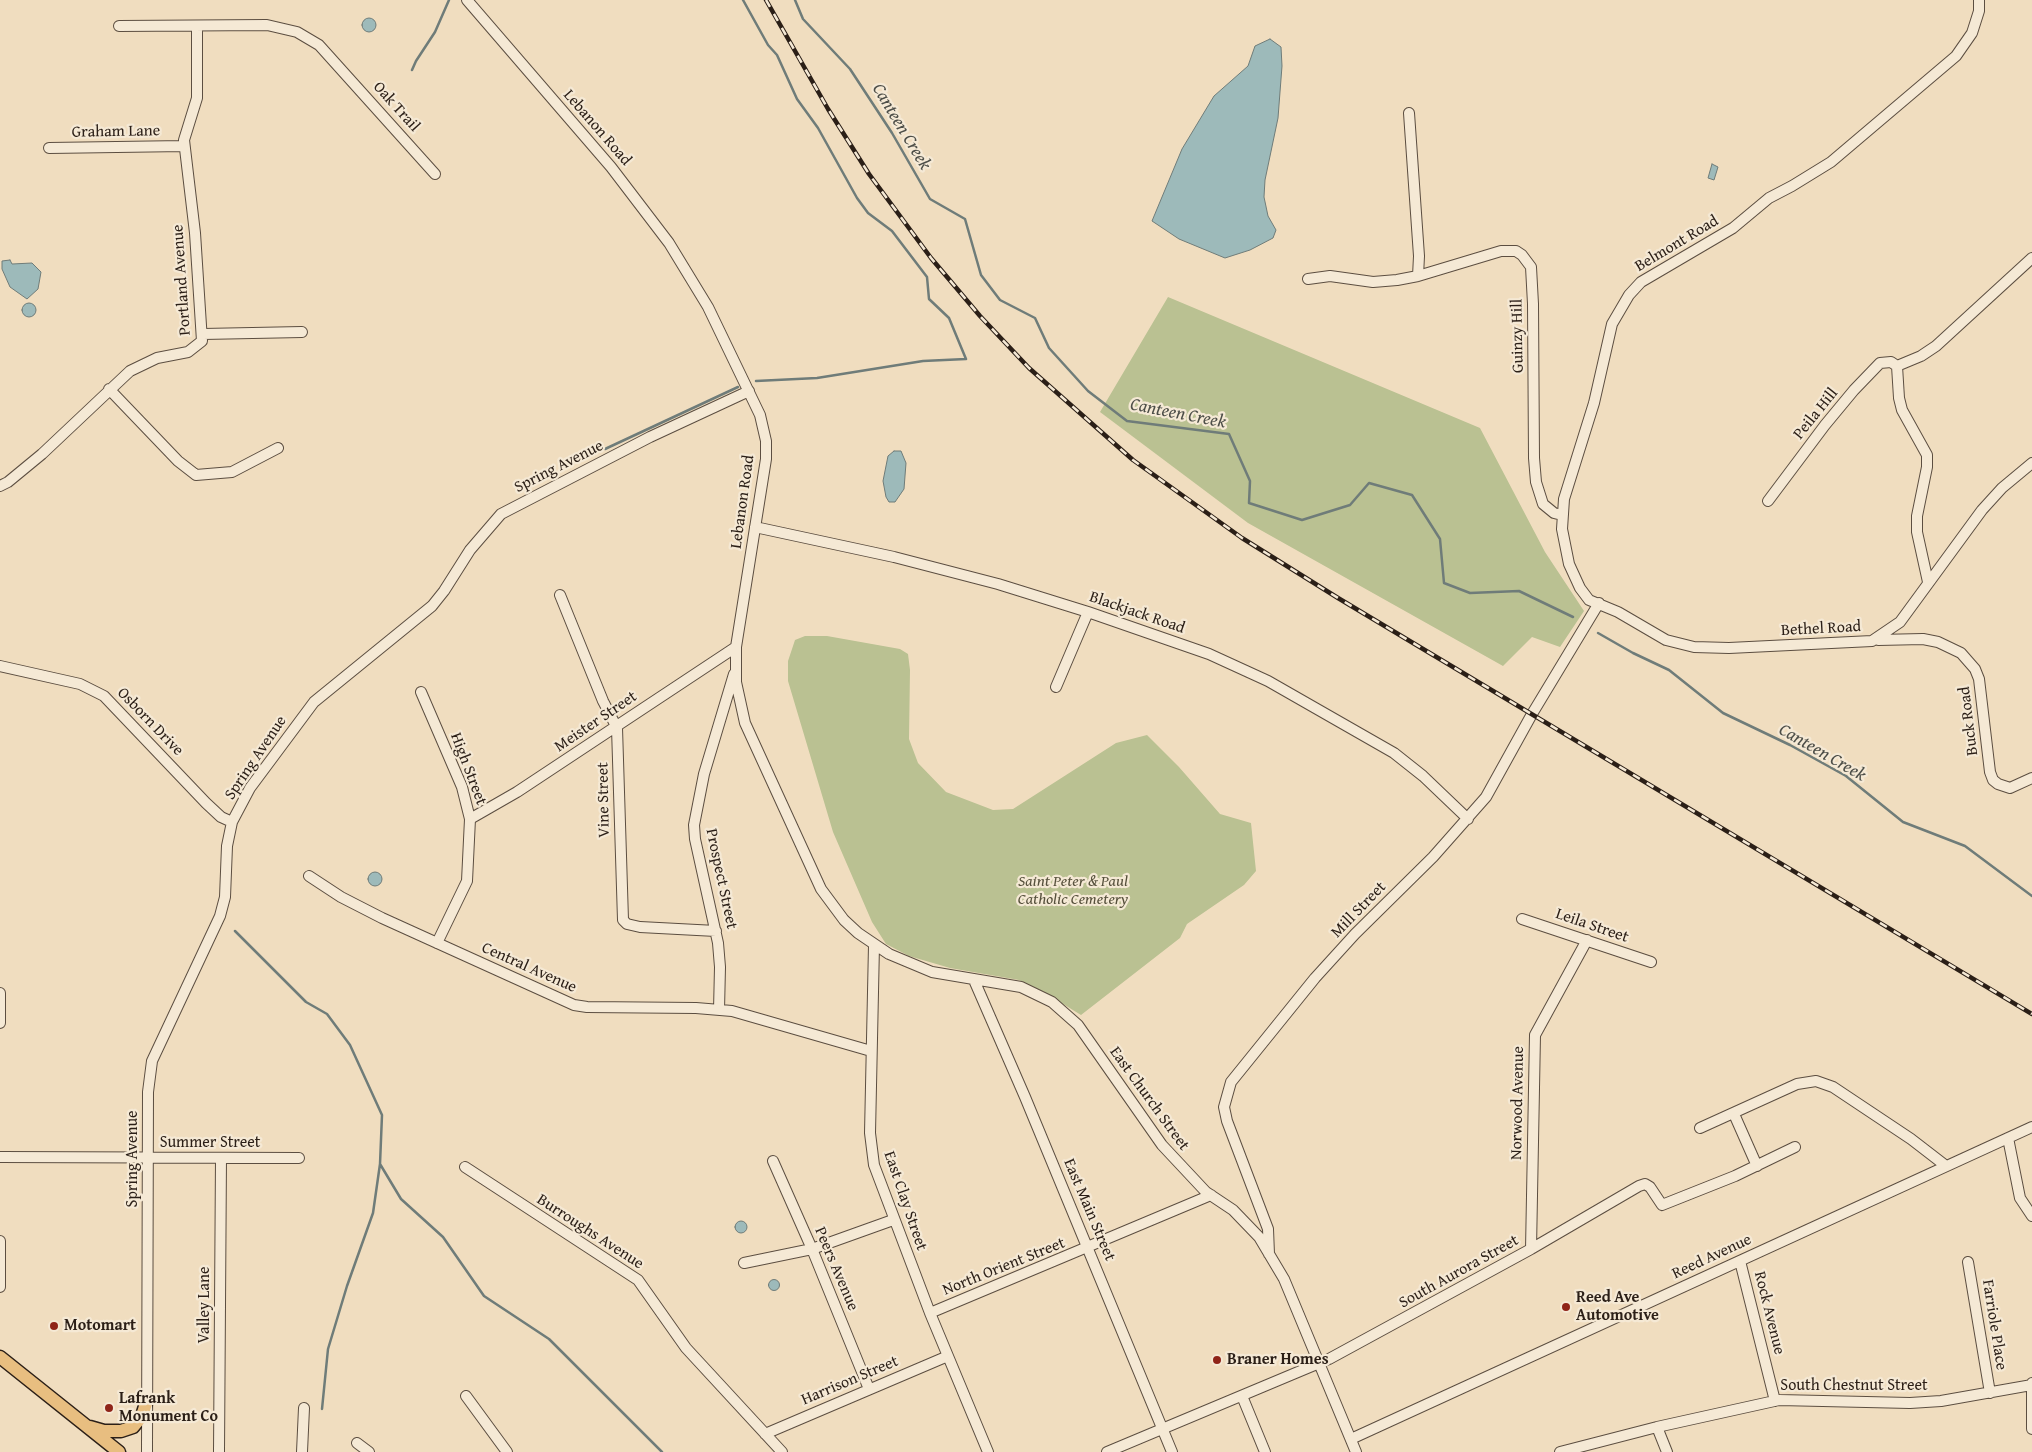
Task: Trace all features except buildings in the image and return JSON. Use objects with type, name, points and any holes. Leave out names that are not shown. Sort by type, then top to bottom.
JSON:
[{"type":"main road","points":[[0,1357],[119,1452]]},
{"type":"main road","points":[[88,1427],[104,1431],[121,1431],[133,1427],[142,1416],[147,1400]]},
{"type":"street","name":"Lebanon Road","points":[[467,0],[611,166],[669,243],[708,307],[760,415],[766,441],[766,459],[736,647],[735,669],[740,703],[745,723],[816,880],[831,905],[844,920],[874,945]]},
{"type":"street","name":"Belmont Road","points":[[1599,603],[1589,600],[1571,569],[1562,529],[1562,515],[1564,499],[1596,394],[1612,324],[1629,295],[1641,282],[1733,228],[1769,198],[1813,174],[1853,144],[1956,56],[1972,33],[1979,0]]},
{"type":"street","name":"Oak Trail","points":[[197,26],[268,25],[284,28],[307,37],[319,45],[334,60],[435,174]]},
{"type":"street","points":[[119,26],[197,26]]},
{"type":"street","name":"Portland Avenue","points":[[0,486],[8,482],[42,454],[124,376],[142,364],[192,350],[202,341],[196,250],[184,146],[185,130],[197,98],[197,26]]},
{"type":"street","points":[[1409,113],[1419,256],[1418,276]]},
{"type":"street","name":"Graham Lane","points":[[49,148],[184,146]]},
{"type":"street","name":"Guinzy Hill","points":[[1308,279],[1330,276],[1373,282],[1418,276],[1502,251],[1516,251],[1527,260],[1530,267],[1533,304],[1534,458],[1536,482],[1543,504],[1554,513],[1562,515]]},
{"type":"street","name":"Peila Hill","points":[[1768,501],[1825,425],[1874,370],[1885,361],[1898,366],[1921,356],[1936,346],[2032,258]]},
{"type":"street","points":[[202,334],[302,332]]},
{"type":"street","points":[[1898,366],[1899,398],[1902,410],[1927,456],[1927,467],[1917,516],[1918,532],[1928,582]]},
{"type":"street","points":[[109,389],[171,454],[190,472],[196,475],[232,472],[278,448]]},
{"type":"street","name":"Spring Avenue","points":[[147,1452],[147,1158],[148,1092],[152,1061],[220,916],[226,897],[227,846],[232,822],[250,788],[314,702],[432,606],[444,591],[470,550],[501,514],[650,437],[749,391]]},
{"type":"street","name":"Bethel Road","points":[[1599,603],[1618,612],[1650,632],[1684,646],[1729,648],[1872,641],[1900,622],[1982,510],[2002,488],[2032,463]]},
{"type":"street","name":"Blackjack Road","points":[[755,527],[961,574],[1088,612],[1209,654],[1268,681],[1394,753],[1429,781],[1468,819]]},
{"type":"street","name":"Vine Street","points":[[560,595],[599,693],[616,726],[618,736],[622,920],[632,926],[716,931]]},
{"type":"street","name":"Mill Street","points":[[1269,1254],[1268,1229],[1227,1121],[1224,1107],[1231,1082],[1315,978],[1468,819],[1486,797],[1532,714],[1599,603]]},
{"type":"street","points":[[1056,688],[1088,612]]},
{"type":"street","name":"Buck Road","points":[[1872,641],[1923,639],[1938,642],[1961,653],[1975,669],[1979,679],[1990,772],[1994,780],[2004,787],[2010,788],[2032,778]]},
{"type":"street","name":"Meister Street","points":[[470,819],[517,792],[736,647]]},
{"type":"street","name":"Osborn Drive","points":[[0,666],[80,684],[104,696],[206,803],[221,817],[232,822]]},
{"type":"street","name":"Prospect Street","points":[[719,1010],[720,967],[716,931],[695,839],[694,825],[704,774],[735,669]]},
{"type":"street","name":"High Street","points":[[421,692],[462,787],[470,819],[467,881],[437,944]]},
{"type":"street","name":"Central Avenue","points":[[309,876],[358,906],[437,944],[574,1004],[587,1007],[732,1011],[871,1050]]},
{"type":"street","name":"Leila Street","points":[[1522,919],[1651,962]]},
{"type":"street","name":"Norwood Avenue","points":[[1532,1249],[1535,1035],[1587,940]]},
{"type":"street","name":"East Church Street","points":[[874,945],[924,970],[1021,988],[1052,1002],[1078,1025],[1162,1145],[1182,1168],[1211,1195],[1247,1222],[1269,1254],[1284,1279],[1356,1452]]},
{"type":"street","name":"East Clay Street","points":[[874,945],[871,1149],[880,1184],[893,1220],[988,1452]]},
{"type":"street","name":"East Main Street","points":[[974,980],[1172,1452]]},
{"type":"street","points":[[0,993],[0,1024]]},
{"type":"street","points":[[1700,1128],[1797,1084],[1807,1082],[1826,1083],[1911,1139],[1946,1166]]},
{"type":"street","points":[[1734,1114],[1757,1166]]},
{"type":"street","name":"Reed Avenue","points":[[1350,1439],[2032,1127]]},
{"type":"street","points":[[2008,1138],[2020,1198],[2032,1216]]},
{"type":"street","name":"South Aurora Street","points":[[1108,1452],[1320,1363],[1532,1249],[1639,1186],[1645,1184],[1650,1187],[1662,1205],[1757,1166],[1795,1147]]},
{"type":"street","name":"Summer Street","points":[[0,1157],[299,1158]]},
{"type":"street","name":"Valley Lane","points":[[219,1452],[221,1158]]},
{"type":"street","name":"Peers Avenue","points":[[773,1161],[869,1389]]},
{"type":"street","name":"Burroughs Avenue","points":[[465,1166],[634,1276],[686,1348],[782,1452]]},
{"type":"street","name":"North Orient Street","points":[[930,1313],[1211,1195]]},
{"type":"street","points":[[744,1263],[812,1250],[893,1220]]},
{"type":"street","points":[[0,1241],[0,1287]]},
{"type":"street","name":"Rock Avenue","points":[[1740,1261],[1775,1401]]},
{"type":"street","name":"Farriole Place","points":[[1968,1262],[1990,1392]]},
{"type":"street","name":"Harrison Street","points":[[765,1434],[948,1356]]},
{"type":"street","points":[[2032,1385],[2032,1429]]},
{"type":"street","name":"South Chestnut Street","points":[[1560,1452],[1657,1426],[1775,1401],[1910,1403],[1941,1401],[2032,1385]]},
{"type":"street","points":[[466,1396],[507,1452]]},
{"type":"street","points":[[1242,1396],[1265,1452]]},
{"type":"street","points":[[302,1452],[304,1408]]},
{"type":"street","points":[[1657,1426],[1667,1452]]},
{"type":"street","points":[[357,1443],[369,1452]]},
{"type":"green space","points":[[1168,297],[1480,428],[1545,552],[1584,611],[1560,647],[1532,637],[1503,666],[1248,523],[1100,412]]},
{"type":"green space","name":"Saint Peter & Paul Catholic Cemetery","points":[[805,636],[827,636],[900,649],[908,654],[910,670],[909,739],[918,763],[946,792],[993,810],[1013,809],[1116,743],[1147,735],[1179,767],[1220,814],[1251,823],[1256,871],[1244,885],[1187,924],[1180,938],[1081,1015],[1042,991],[1019,980],[950,968],[909,956],[886,944],[872,922],[833,832],[788,681],[788,661],[795,640]]},
{"type":"water","points":[[369,18],[374,20],[376,25],[374,30],[369,32],[364,30],[362,25],[364,20]]},
{"type":"water","points":[[1270,39],[1281,47],[1282,66],[1278,118],[1265,180],[1264,197],[1268,216],[1276,230],[1273,238],[1250,250],[1225,258],[1179,239],[1152,221],[1182,149],[1214,96],[1248,66],[1255,46]]},
{"type":"water","points":[[1712,164],[1718,167],[1714,180],[1708,178]]},
{"type":"water","points":[[10,260],[12,264],[32,263],[41,272],[38,289],[27,299],[10,287],[2,269],[2,261]]},
{"type":"water","points":[[29,303],[34,305],[36,310],[34,315],[29,317],[24,315],[22,310],[24,305]]},
{"type":"water","points":[[894,451],[901,451],[906,463],[904,489],[895,502],[889,502],[886,497],[883,481],[888,456]]},
{"type":"water","points":[[375,872],[380,874],[382,879],[380,884],[375,886],[370,884],[368,879],[370,874]]},
{"type":"water","points":[[739,1221],[743,1221],[747,1227],[743,1233],[739,1233],[735,1229],[735,1225]]},
{"type":"water","points":[[774,1279],[780,1285],[774,1291],[768,1285]]},
{"type":"waterway","points":[[412,70],[435,32],[449,0]]},
{"type":"waterway","points":[[743,0],[768,45],[777,55],[797,99],[818,128],[857,198],[868,213],[892,231],[927,277],[929,299],[949,318],[966,359],[923,361],[817,378],[756,381]]},
{"type":"waterway","name":"Canteen Creek","points":[[795,0],[803,19],[850,69],[892,133],[930,199],[965,219],[981,275],[1000,300],[1035,318],[1049,348],[1088,391],[1127,421],[1229,434],[1250,481],[1249,503],[1302,520],[1350,505],[1369,483],[1412,495],[1440,539],[1444,583],[1470,593],[1519,591],[1573,617]]},
{"type":"waterway","points":[[605,449],[738,387]]},
{"type":"waterway","name":"Canteen Creek","points":[[1598,633],[1633,653],[1669,670],[1723,713],[1790,745],[1846,776],[1903,822],[1965,846],[2032,896]]},
{"type":"waterway","points":[[235,931],[306,1002],[327,1014],[350,1045],[382,1115],[380,1164],[401,1199],[443,1237],[484,1296],[549,1339],[662,1452]]},
{"type":"waterway","points":[[322,1409],[328,1349],[347,1286],[373,1213],[380,1164]]},
{"type":"railway","points":[[766,0],[828,109],[869,174],[931,258],[980,316],[1029,368],[1133,460],[1242,538],[1338,598],[2032,1014]]},
{"type":"place","name":"Reed Ave Automotive","points":[[1566,1307]]},
{"type":"place","name":"Motomart","points":[[54,1326]]},
{"type":"place","name":"Braner Homes","points":[[1217,1360]]},
{"type":"place","name":"Lafrank Monument Co","points":[[109,1408]]}]
